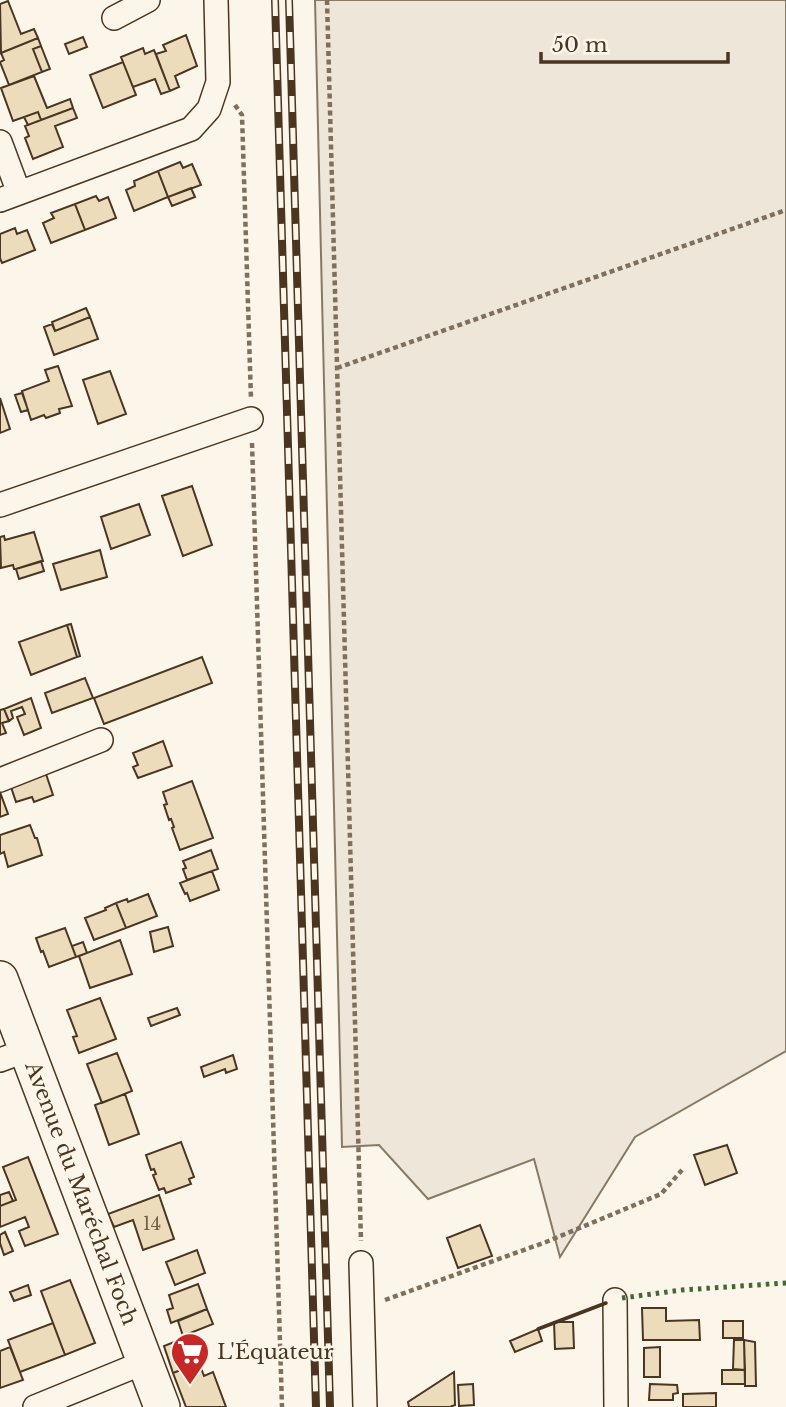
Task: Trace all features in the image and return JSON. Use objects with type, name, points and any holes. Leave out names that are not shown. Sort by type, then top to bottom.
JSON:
[{"type":"main road","name":"Avenue du Maréchal Foch","points":[[0,979],[14,1055],[162,1407]]},
{"type":"street","points":[[114,18],[148,0]]},
{"type":"street","points":[[0,142],[9,196],[191,129],[209,109],[218,82],[216,0]]},
{"type":"street","points":[[0,505],[251,419]]},
{"type":"street","points":[[0,780],[101,740]]},
{"type":"street","points":[[361,1263],[365,1407]]},
{"type":"street","points":[[615,1300],[617,1407]]},
{"type":"street","points":[[35,1407],[145,1362]]},
{"type":"path","points":[[327,0],[361,1263]]},
{"type":"path","points":[[218,82],[242,115],[282,1407]]},
{"type":"path","points":[[337,368],[786,210]]},
{"type":"path","points":[[363,1308],[546,1242],[661,1194],[682,1170]]},
{"type":"shaded area","points":[[315,0],[786,0],[786,1051],[635,1137],[560,1257],[534,1159],[428,1199],[379,1145],[342,1147]]},
{"type":"building","points":[[8,1],[21,34],[34,29],[38,38],[1,53],[0,4]]},
{"type":"building","points":[[186,35],[197,66],[175,76],[179,87],[170,91],[156,54],[166,51],[163,45]]},
{"type":"building","points":[[83,37],[87,47],[69,54],[65,44]]},
{"type":"building","points":[[38,38],[41,46],[33,49],[42,72],[9,85],[0,62],[4,60],[1,53]]},
{"type":"building","points":[[41,46],[50,69],[42,72],[33,49]]},
{"type":"building","points":[[143,48],[145,54],[154,50],[170,91],[161,94],[155,79],[133,87],[121,57]]},
{"type":"building","points":[[123,62],[136,95],[103,108],[90,75]]},
{"type":"building","points":[[34,76],[47,108],[70,99],[73,108],[41,120],[38,112],[13,121],[1,88]]},
{"type":"building","points":[[73,108],[77,118],[55,126],[63,147],[33,159],[25,138],[29,136],[25,126]]},
{"type":"building","points":[[38,112],[41,120],[28,125],[24,117]]},
{"type":"building","points":[[180,162],[183,168],[192,164],[201,185],[168,197],[158,171]]},
{"type":"building","points":[[158,171],[168,197],[134,211],[126,190],[135,186],[134,181]]},
{"type":"building","points":[[191,188],[195,197],[172,206],[168,197]]},
{"type":"building","points":[[96,196],[99,201],[108,197],[116,218],[85,230],[75,204]]},
{"type":"building","points":[[75,204],[85,230],[51,243],[43,223],[54,218],[51,213]]},
{"type":"building","points":[[15,228],[17,234],[27,230],[35,250],[2,263],[0,234]]},
{"type":"building","points":[[86,308],[90,317],[55,331],[52,322]]},
{"type":"building","points":[[90,317],[98,339],[54,355],[44,327],[52,324],[55,331]]},
{"type":"building","points":[[58,366],[72,406],[59,409],[60,413],[46,418],[44,415],[31,420],[22,391],[49,381],[45,370]]},
{"type":"building","points":[[110,371],[126,414],[98,424],[83,380]]},
{"type":"building","points":[[22,393],[28,410],[21,412],[15,395]]},
{"type":"building","points":[[0,398],[10,429],[0,433]]},
{"type":"building","points":[[192,486],[212,545],[183,556],[162,496]]},
{"type":"building","points":[[139,504],[150,535],[111,549],[101,517]]},
{"type":"building","points":[[34,532],[43,561],[16,569],[13,565],[1,568],[0,537],[4,536],[5,540]]},
{"type":"building","points":[[100,550],[107,577],[61,590],[53,564]]},
{"type":"building","points":[[41,561],[44,571],[19,579],[16,569]]},
{"type":"building","points":[[71,624],[80,656],[77,657],[67,625]]},
{"type":"building","points":[[67,625],[77,657],[31,675],[19,642]]},
{"type":"building","points":[[202,657],[212,683],[104,724],[94,698]]},
{"type":"building","points":[[85,678],[93,698],[52,713],[45,693]]},
{"type":"building","points":[[31,698],[41,728],[24,735],[17,717],[25,714],[22,707],[11,711],[13,718],[9,721],[4,709]]},
{"type":"building","points":[[4,709],[9,721],[2,723],[6,733],[0,735],[0,710]]},
{"type":"building","points":[[163,741],[172,766],[138,778],[133,767],[138,765],[133,753]]},
{"type":"building","points":[[45,771],[53,795],[34,802],[32,797],[16,802],[10,784]]},
{"type":"building","points":[[192,781],[213,838],[180,850],[164,805],[167,804],[163,792]]},
{"type":"building","points":[[0,792],[8,814],[0,817]]},
{"type":"building","points":[[30,825],[42,855],[8,867],[4,852],[0,854],[0,835]]},
{"type":"building","points":[[211,850],[218,869],[187,880],[183,861]]},
{"type":"building","points":[[212,871],[219,890],[190,901],[180,883]]},
{"type":"building","points":[[148,894],[157,916],[126,928],[116,903],[127,899],[128,902]]},
{"type":"building","points":[[116,903],[126,928],[94,940],[85,918]]},
{"type":"building","points":[[168,927],[173,946],[154,952],[150,932]]},
{"type":"building","points":[[65,928],[76,957],[49,967],[36,938]]},
{"type":"building","points":[[120,940],[132,974],[90,988],[79,956]]},
{"type":"building","points":[[83,942],[87,953],[76,957],[72,946]]},
{"type":"building","points":[[100,998],[116,1039],[79,1053],[73,1037],[77,1036],[67,1010]]},
{"type":"building","points":[[177,1008],[180,1015],[151,1026],[148,1018]]},
{"type":"building","points":[[117,1053],[132,1091],[102,1103],[87,1064]]},
{"type":"building","points":[[233,1055],[237,1069],[226,1073],[225,1069],[204,1077],[201,1067]]},
{"type":"building","points":[[125,1094],[139,1134],[109,1145],[95,1105]]},
{"type":"building","points":[[181,1142],[194,1177],[189,1179],[191,1184],[166,1193],[164,1188],[159,1190],[153,1175],[156,1174],[154,1169],[151,1170],[146,1155]]},
{"type":"building","points":[[727,1145],[737,1173],[705,1185],[694,1155]]},
{"type":"building","points":[[28,1157],[58,1234],[25,1246],[19,1231],[29,1227],[25,1217],[0,1227],[0,1206],[16,1200],[3,1167]]},
{"type":"building","points":[[9,1192],[13,1201],[0,1206],[0,1195]]},
{"type":"building","points":[[159,1195],[174,1239],[143,1250],[133,1220],[114,1227],[108,1214]]},
{"type":"building","points":[[480,1225],[492,1256],[458,1268],[447,1238]]},
{"type":"building","points":[[5,1232],[13,1251],[4,1255],[0,1235]]},
{"type":"building","points":[[197,1250],[205,1273],[175,1285],[166,1262]]},
{"type":"building","points":[[70,1280],[95,1343],[65,1355],[41,1291]]},
{"type":"building","points":[[198,1284],[207,1309],[171,1323],[167,1310],[173,1308],[169,1295]]},
{"type":"building","points":[[28,1285],[31,1295],[14,1301],[10,1292]]},
{"type":"building","points":[[642,1308],[666,1308],[666,1321],[699,1320],[700,1340],[643,1340]]},
{"type":"building","points":[[207,1309],[213,1324],[183,1336],[178,1321]]},
{"type":"building","points":[[723,1321],[743,1321],[743,1338],[723,1338]]},
{"type":"building","points":[[554,1322],[573,1322],[574,1348],[555,1349]]},
{"type":"building","points":[[53,1323],[65,1355],[20,1372],[8,1340]]},
{"type":"building","points":[[538,1329],[542,1341],[515,1352],[510,1341]]},
{"type":"building","points":[[189,1336],[199,1363],[173,1373],[164,1346]]},
{"type":"building","points":[[734,1340],[744,1340],[745,1370],[733,1369]]},
{"type":"building","points":[[744,1340],[755,1342],[756,1386],[745,1386]]},
{"type":"building","points":[[10,1347],[23,1380],[0,1388],[0,1351]]},
{"type":"building","points":[[660,1347],[660,1377],[644,1377],[644,1348]]},
{"type":"building","points":[[199,1363],[204,1376],[213,1372],[226,1407],[186,1407],[173,1373]]},
{"type":"building","points":[[722,1370],[745,1370],[745,1384],[722,1384]]},
{"type":"building","points":[[454,1372],[455,1405],[409,1407],[408,1402]]},
{"type":"building","points":[[473,1384],[474,1405],[459,1406],[458,1385]]},
{"type":"building","points":[[650,1384],[677,1385],[678,1393],[673,1394],[673,1400],[649,1400]]},
{"type":"building","points":[[716,1393],[716,1407],[683,1407],[683,1394]]},
{"type":"railway","points":[[275,0],[316,1407]]},
{"type":"railway","points":[[289,0],[330,1407]]},
{"type":"hedge","points":[[622,1298],[682,1290],[786,1283]]},
{"type":"wall","points":[[538,1329],[606,1303]]},
{"type":"place","name":"L'Équateur","points":[[190,1386]]}]
